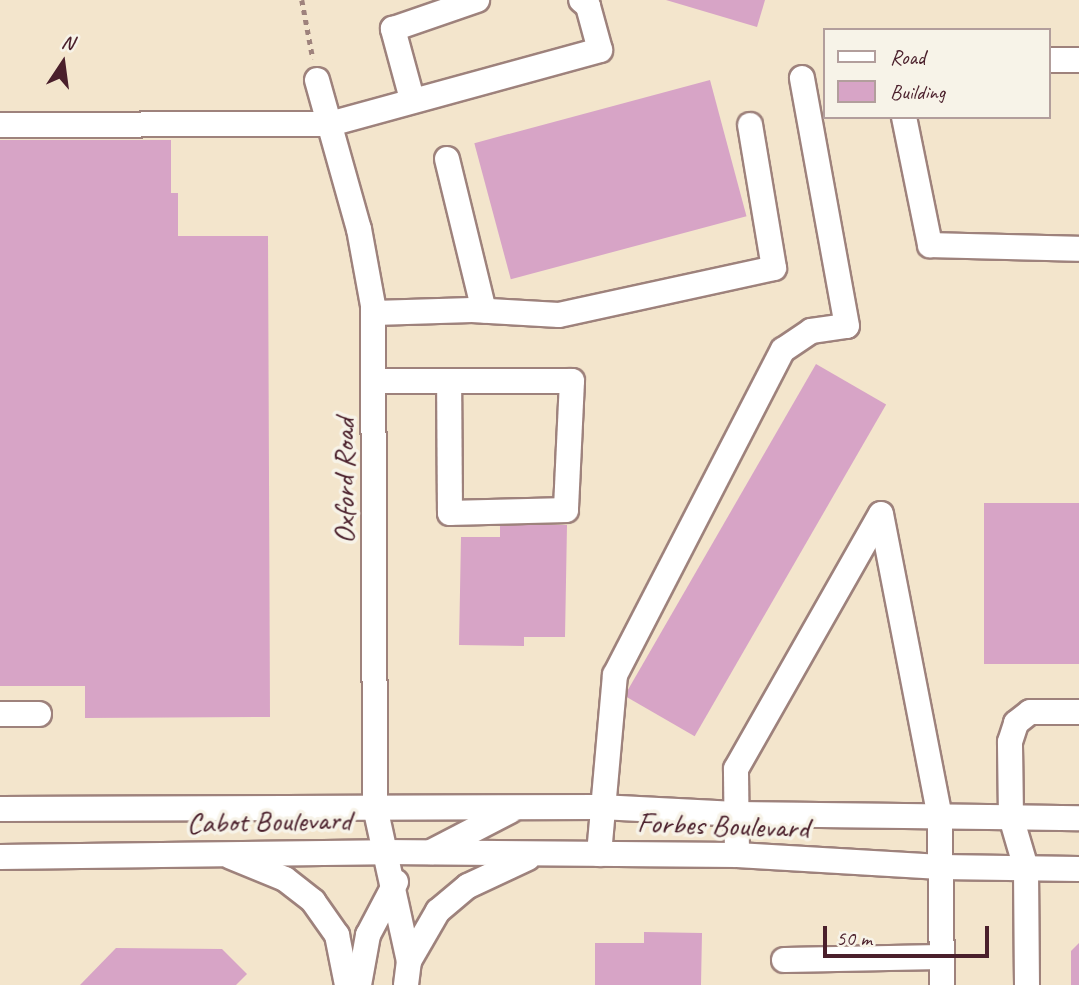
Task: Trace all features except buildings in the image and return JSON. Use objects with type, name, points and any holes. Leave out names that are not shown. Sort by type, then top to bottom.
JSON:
[{"type":"street","points":[[412,99],[393,29],[477,0]]},
{"type":"street","points":[[0,125],[330,124],[412,99],[600,50],[588,6],[581,0]]},
{"type":"street","points":[[1051,60],[1079,60]]},
{"type":"street","points":[[599,854],[600,807],[615,675],[782,350],[811,331],[847,326],[802,78]]},
{"type":"street","name":"Oxford Road","points":[[317,80],[362,238],[374,313],[374,807],[392,887]]},
{"type":"street","points":[[904,119],[930,245],[1079,249]]},
{"type":"street","points":[[374,313],[484,311],[559,314],[774,268],[750,125]]},
{"type":"street","points":[[447,159],[484,311]]},
{"type":"street","points":[[376,381],[449,381],[572,381],[566,510],[450,513],[449,381]]},
{"type":"street","points":[[737,855],[736,769],[881,514],[940,817],[942,985]]},
{"type":"street","points":[[1027,985],[1026,868],[1011,817],[1010,742],[1016,723],[1030,712],[1079,712]]},
{"type":"street","points":[[0,714],[39,714]]},
{"type":"street","name":"Forbes Boulevard","points":[[359,985],[368,935],[392,887],[410,866],[466,831],[521,807],[600,807],[736,814],[1079,818]]},
{"type":"street","name":"Cabot Boulevard","points":[[0,809],[521,807]]},
{"type":"street","points":[[221,852],[285,878],[313,901],[337,935],[347,985]]},
{"type":"street","name":"Cabot Boulevard","points":[[0,858],[221,852],[538,853]]},
{"type":"street","name":"Forbes Boulevard","points":[[406,985],[410,961],[423,932],[452,899],[482,878],[538,853],[737,855],[941,867],[1079,869]]},
{"type":"street","name":"Forbes Boulevard","points":[[392,887],[410,961]]},
{"type":"street","points":[[783,960],[942,957]]},
{"type":"path","points":[[303,0],[317,80]]}]
